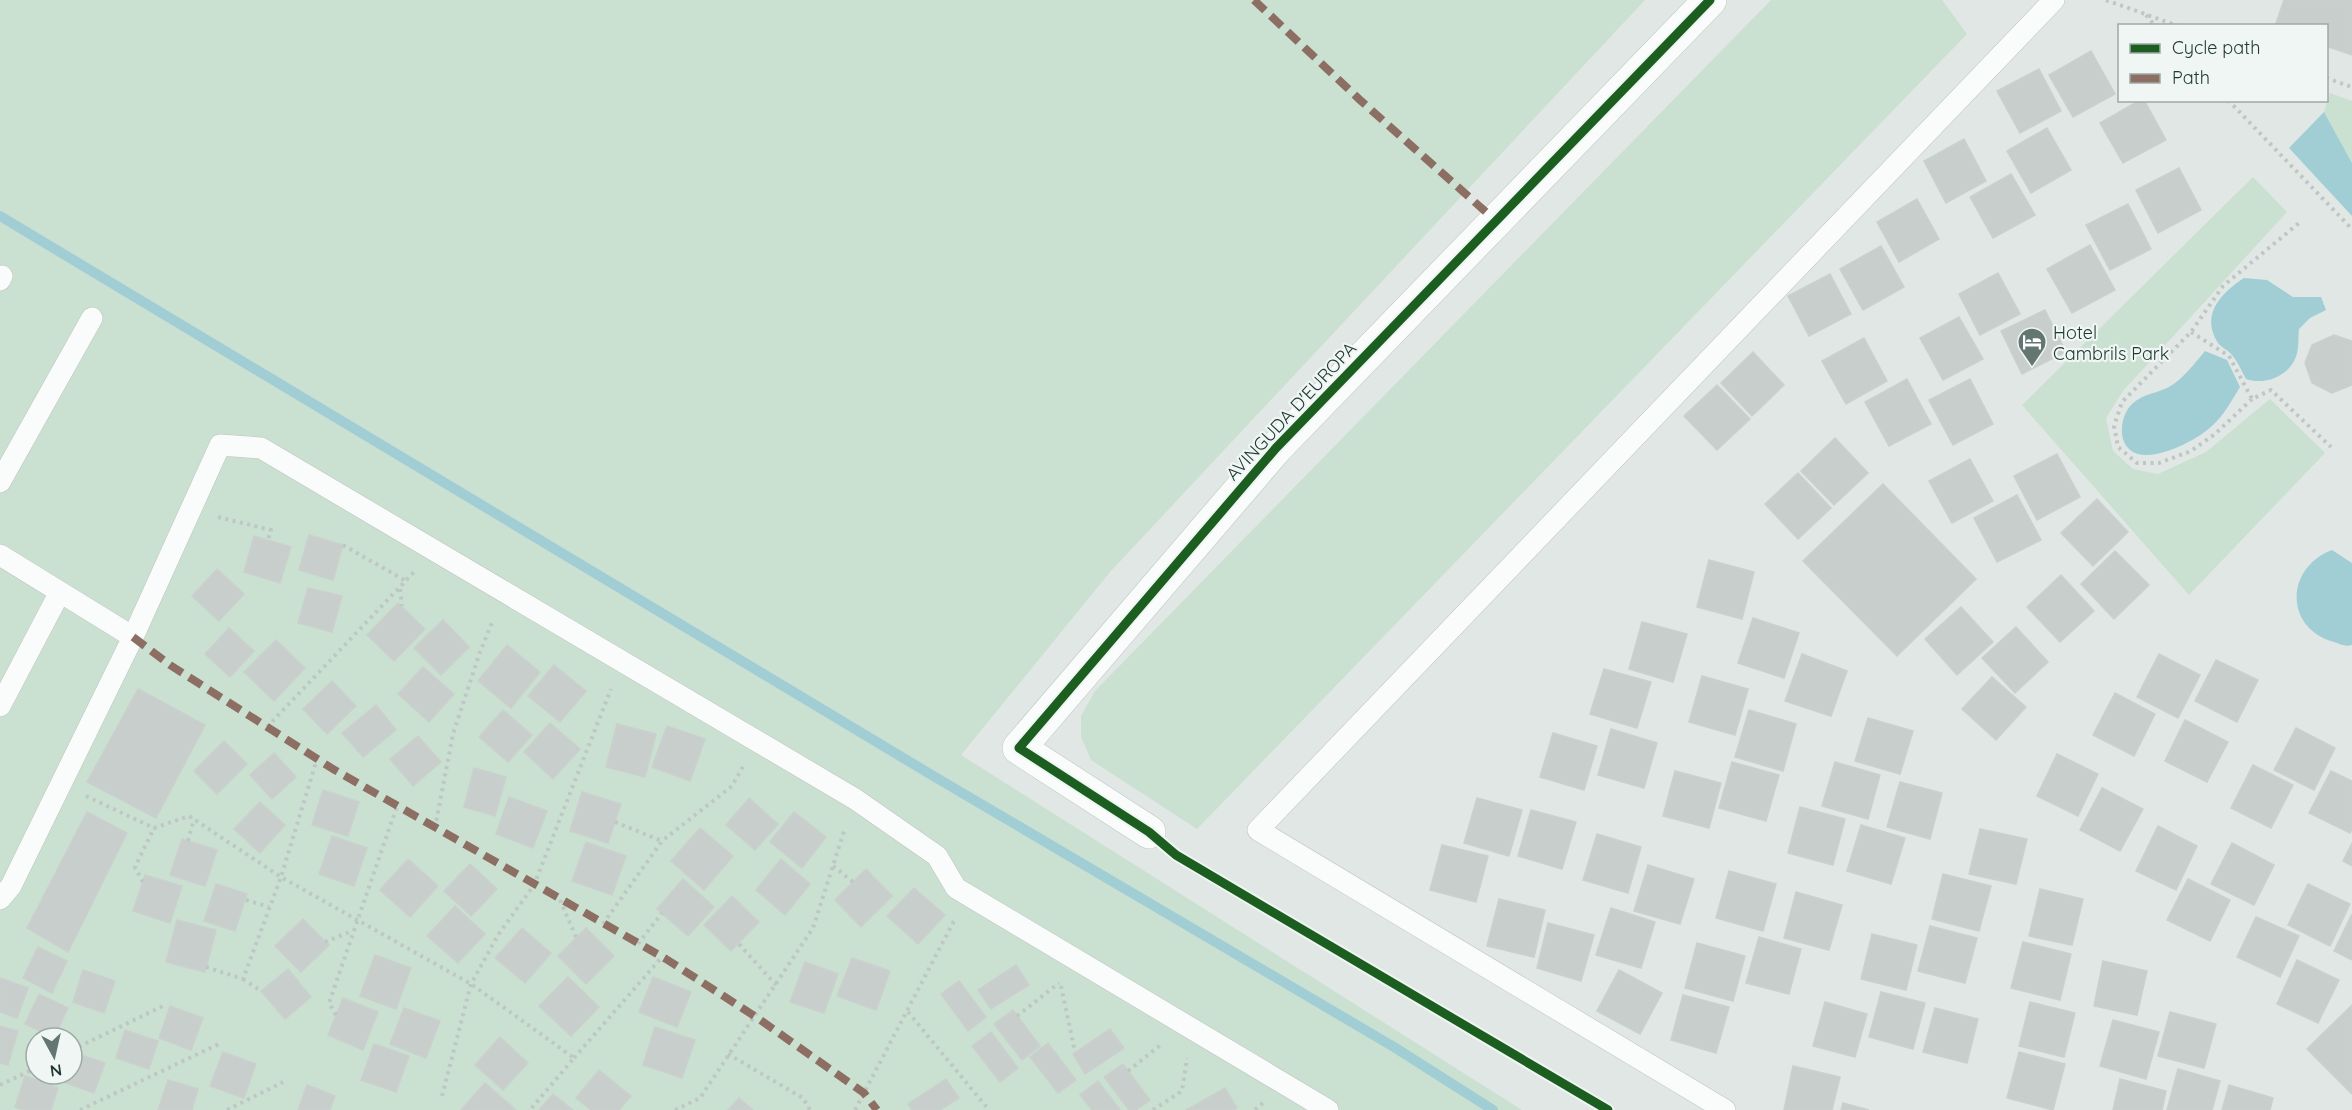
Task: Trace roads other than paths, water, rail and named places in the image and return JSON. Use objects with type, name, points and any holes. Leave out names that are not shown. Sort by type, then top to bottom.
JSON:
[{"type":"street","name":"AVINGUDA D'EUROPA","points":[[1149,832],[1019,748],[1276,448],[1710,0]]},
{"type":"lane","points":[[1725,1110],[1258,830],[2054,0]]},
{"type":"lane","points":[[0,482],[92,318]]},
{"type":"lane","points":[[3,899],[133,637],[220,445],[261,448],[855,799],[937,856],[956,888],[1328,1110]]},
{"type":"lane","points":[[0,555],[133,637]]},
{"type":"lane","points":[[0,706],[60,592]]},
{"type":"water","points":[[2324,112],[2352,163],[2352,216],[2289,148]]},
{"type":"water","points":[[2244,278],[2267,280],[2293,297],[2321,297],[2326,310],[2310,318],[2299,329],[2298,350],[2294,361],[2284,373],[2270,380],[2246,379],[2234,358],[2218,343],[2213,333],[2212,314],[2216,306],[2228,291]]},
{"type":"water","points":[[2205,351],[2227,360],[2240,387],[2224,412],[2207,431],[2178,447],[2147,455],[2131,451],[2123,439],[2122,424],[2132,404],[2174,383]]},
{"type":"water","points":[[2332,550],[2352,563],[2352,645],[2349,646],[2318,635],[2306,624],[2299,611],[2297,598],[2299,583],[2305,570]]},
{"type":"waterway","points":[[0,216],[935,777],[1394,1047],[1493,1110]]},
{"type":"place","name":"Hotel Cambrils Park","points":[[2032,368]]}]
